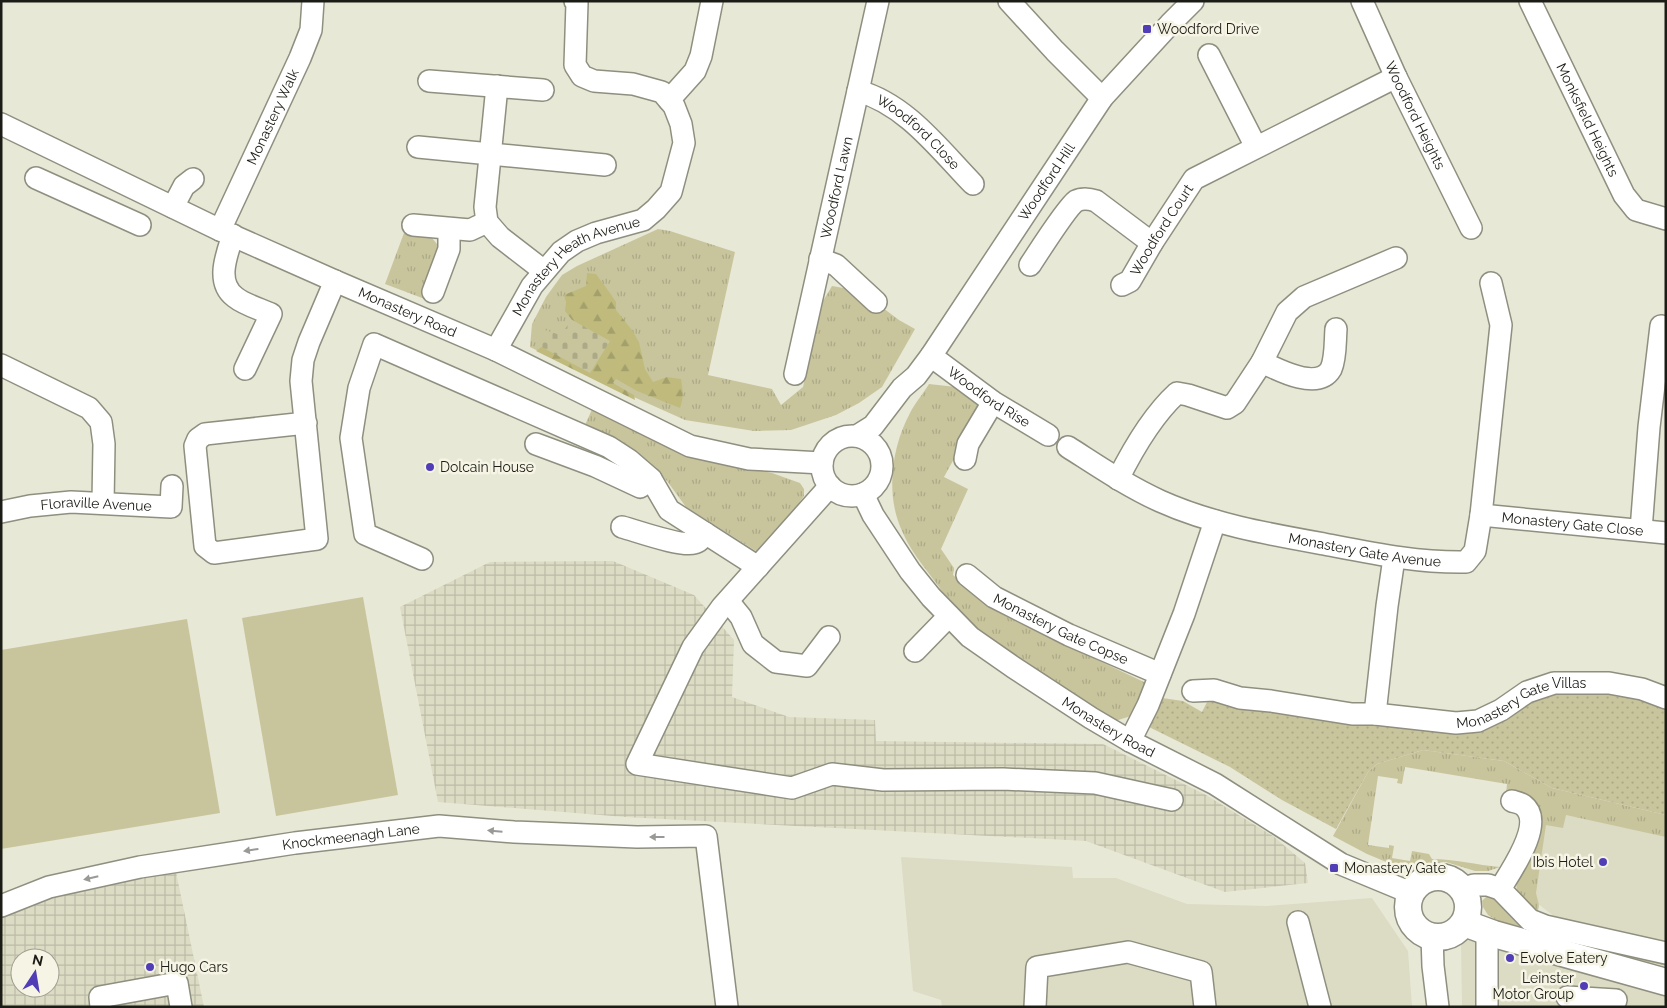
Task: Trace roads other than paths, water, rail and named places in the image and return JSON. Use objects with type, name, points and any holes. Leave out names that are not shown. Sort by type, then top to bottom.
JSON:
[{"type":"main road","points":[[1475,927],[1467,915],[1468,906],[1462,889],[1454,882],[1445,878],[1426,880],[1418,886],[1408,902],[1411,920],[1416,928],[1432,936],[1441,937],[1450,935],[1458,930],[1475,927],[1662,982]]},
{"type":"street","name":"Monastery Walk","points":[[245,369],[271,314],[236,298],[226,288],[224,271],[227,254],[227,232],[311,30],[313,1]]},
{"type":"street","points":[[575,1],[575,65],[582,76],[594,81],[633,84],[662,92],[669,100],[695,71],[701,56],[712,1]]},
{"type":"street","name":"Woodford Lawn","points":[[794,374],[878,1]]},
{"type":"street","points":[[1009,1],[1102,98]]},
{"type":"street","name":"Woodford Hill","points":[[857,436],[873,426],[902,388],[916,376],[931,356],[1102,98],[1193,1]]},
{"type":"street","name":"Woodford Heights","points":[[1362,1],[1396,77],[1471,228]]},
{"type":"street","name":"Monksfield Heights","points":[[1530,1],[1624,195],[1636,210],[1666,219]]},
{"type":"street","points":[[1209,55],[1256,147]]},
{"type":"street","name":"Woodford Court","points":[[1122,285],[1130,281],[1152,243],[1194,179],[1396,77]]},
{"type":"street","points":[[429,81],[543,90]]},
{"type":"street","points":[[497,86],[485,207],[487,222],[500,237],[544,272]]},
{"type":"street","name":"Woodford Close","points":[[858,91],[878,97],[906,115],[973,184]]},
{"type":"street","name":"Monastery Heath Avenue","points":[[496,350],[532,286],[561,252],[578,241],[596,233],[643,220],[671,192],[684,143],[681,124],[674,106],[669,100]]},
{"type":"street","name":"Monastery Road","points":[[1,124],[227,232],[496,350],[690,446],[749,459],[822,463]]},
{"type":"street","points":[[418,148],[605,165]]},
{"type":"street","points":[[74,195],[88,166]]},
{"type":"street","points":[[36,178],[140,225]]},
{"type":"street","points":[[173,207],[184,186],[193,179]]},
{"type":"street","points":[[1030,265],[1068,210],[1076,201],[1087,199],[1096,201],[1152,243]]},
{"type":"street","points":[[413,225],[470,230],[487,222]]},
{"type":"street","points":[[432,292],[449,249],[449,229]]},
{"type":"street","points":[[1118,479],[1128,460],[1161,410],[1177,393],[1188,394],[1227,408],[1235,403],[1262,362],[1287,312],[1304,297],[1396,258]]},
{"type":"street","points":[[820,259],[836,265],[876,302]]},
{"type":"street","points":[[306,423],[205,434],[198,439],[196,446],[206,546],[214,553],[317,539],[306,423],[301,381],[303,360],[308,342],[335,281]]},
{"type":"street","name":"Monastery Gate Avenue","points":[[1068,447],[1118,479],[1160,501],[1215,521],[1394,558],[1440,563],[1466,562],[1475,551],[1481,515],[1501,325],[1491,283]]},
{"type":"street","points":[[1641,530],[1661,373],[1661,326]]},
{"type":"street","points":[[1262,362],[1281,372],[1298,377],[1312,379],[1321,377],[1330,369],[1334,357],[1336,329]]},
{"type":"street","points":[[422,559],[365,534],[351,438],[359,388],[374,344],[609,447],[629,460],[651,479],[669,510],[758,567]]},
{"type":"street","name":"Woodford Rise","points":[[931,356],[993,402],[1048,435]]},
{"type":"street","points":[[1,365],[89,408],[101,422],[104,444],[103,503]]},
{"type":"street","name":"Woodford Hill","points":[[880,453],[886,433],[912,394],[916,376]]},
{"type":"street","points":[[965,460],[968,444],[993,402]]},
{"type":"street","points":[[847,436],[857,436],[867,439],[880,453],[882,473],[878,482],[871,489],[854,496],[845,495],[830,486],[822,463],[830,445],[838,439],[847,436]]},
{"type":"street","points":[[536,444],[595,466],[640,487],[651,479]]},
{"type":"street","name":"Floraville Avenue","points":[[1,512],[30,506],[71,502],[171,507],[172,486]]},
{"type":"street","points":[[830,486],[728,601],[693,647],[636,764],[792,788],[832,774],[883,780],[1003,779],[1095,782],[1172,800]]},
{"type":"street","name":"Monastery Road","points":[[862,494],[873,516],[900,558],[931,598],[970,637],[1091,718],[1130,741],[1215,784],[1341,864],[1412,894]]},
{"type":"street","name":"Monastery Gate Close","points":[[1481,515],[1666,533]]},
{"type":"street","points":[[1130,741],[1148,704],[1184,614],[1215,521]]},
{"type":"street","points":[[622,527],[693,544],[700,541],[705,533]]},
{"type":"street","points":[[1376,714],[1394,558]]},
{"type":"street","name":"Monastery Gate Copse","points":[[967,575],[994,597],[1061,631],[1160,674]]},
{"type":"street","points":[[728,601],[741,617],[753,644],[776,662],[807,666],[829,637]]},
{"type":"street","points":[[926,647],[950,616]]},
{"type":"street","name":"Monastery Gate Villas","points":[[1193,692],[1214,690],[1240,698],[1352,714],[1376,714],[1456,723],[1478,721],[1501,710],[1527,692],[1554,683],[1609,683],[1642,689],[1666,698]]},
{"type":"street","points":[[1500,889],[1525,845],[1530,830],[1530,812],[1522,804],[1512,801]]},
{"type":"street","name":"Knockmeenagh Lane","points":[[1,906],[49,887],[140,867],[295,843],[438,826],[524,833],[637,837],[706,836],[727,1007]]},
{"type":"street","points":[[1462,889],[1488,885],[1500,889],[1530,920],[1544,926],[1666,953]]},
{"type":"street","points":[[1298,922],[1320,1007]]},
{"type":"street","points":[[1475,927],[1487,1007]]},
{"type":"street","points":[[1432,936],[1438,1007]]},
{"type":"street","points":[[1035,1007],[1036,966],[1128,952],[1201,972],[1205,1007]]},
{"type":"street","points":[[1567,997],[1616,1004],[1616,969]]},
{"type":"street","points":[[101,1007],[100,997],[177,983],[180,1007]]},
{"type":"place","name":"Woodford Drive","points":[[1147,29]]},
{"type":"place","name":"Dolcain House","points":[[430,467]]},
{"type":"place","name":"Ibis Hotel","points":[[1603,862]]},
{"type":"place","name":"Monastery Gate","points":[[1334,868]]},
{"type":"place","name":"Evolve Eatery","points":[[1510,958]]},
{"type":"place","name":"Hugo Cars","points":[[150,967]]},
{"type":"place","name":"Leinster Motor Group","points":[[1584,986]]}]
